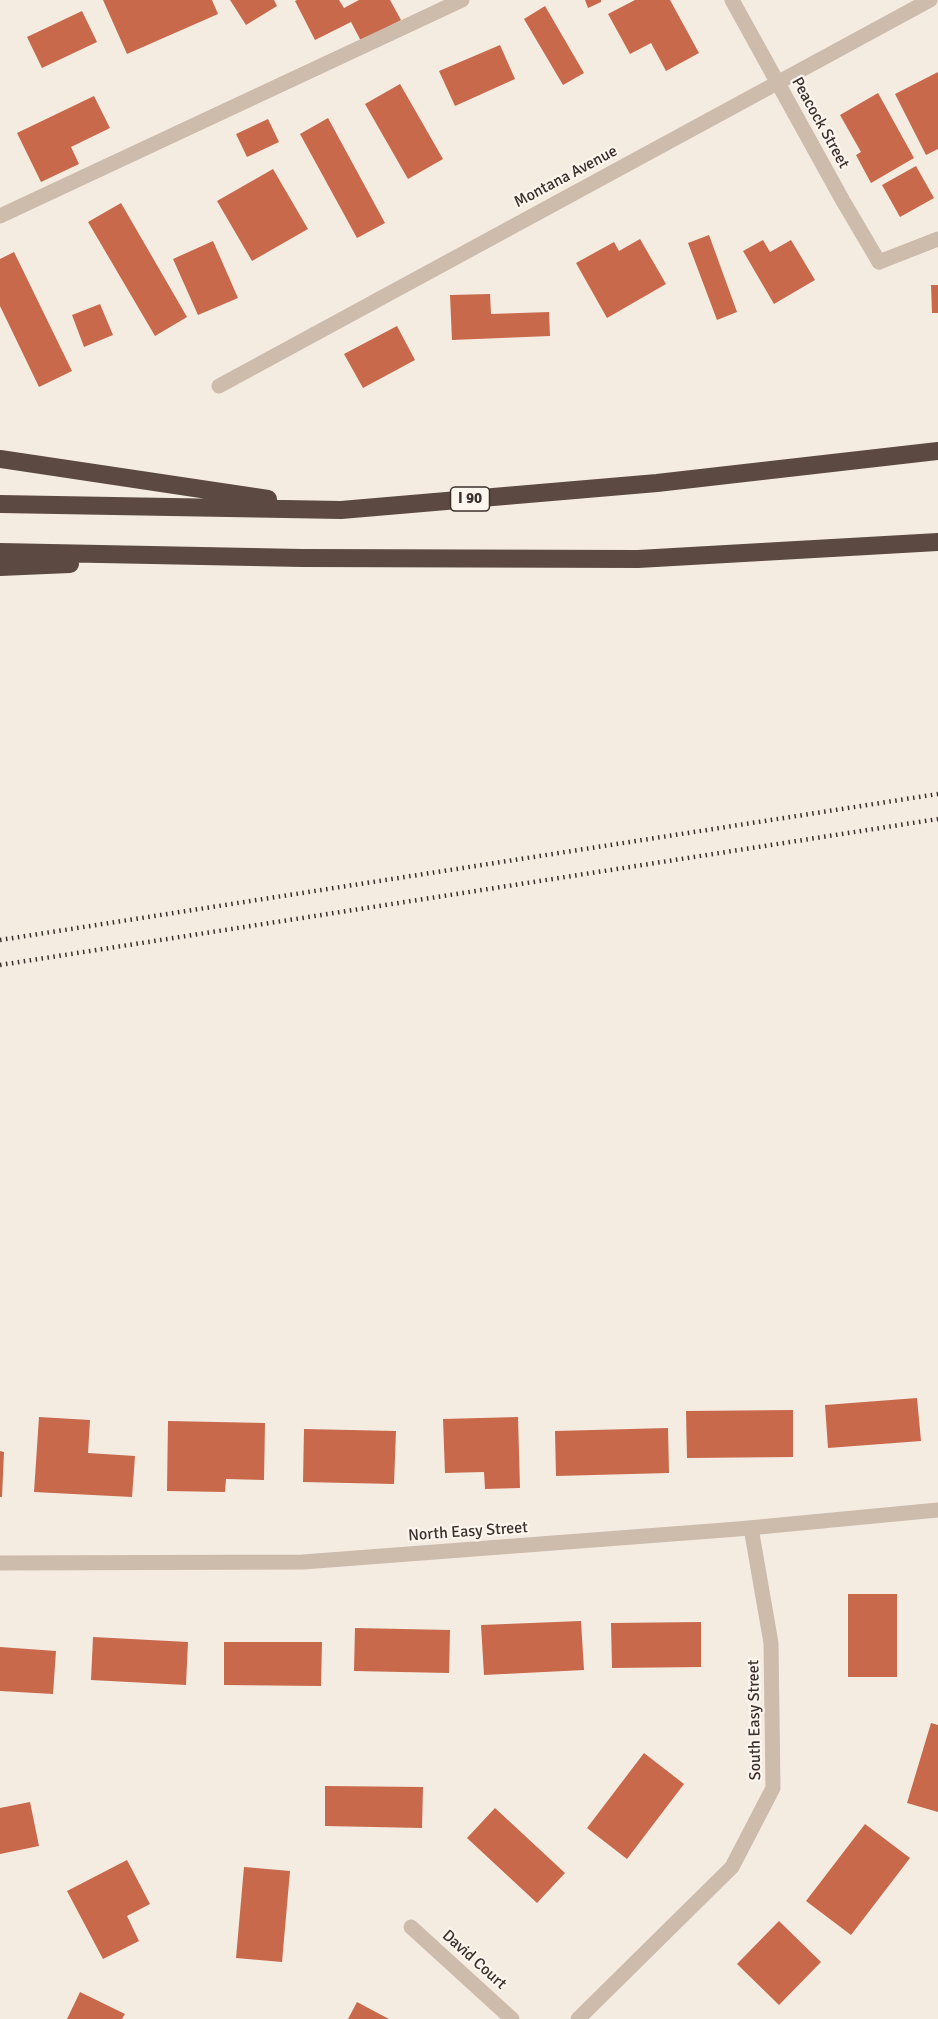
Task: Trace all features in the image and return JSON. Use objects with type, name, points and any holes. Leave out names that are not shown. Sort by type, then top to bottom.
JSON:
[{"type":"highway","name":"I 90","points":[[0,504],[341,510],[657,483],[938,451]]},
{"type":"highway","points":[[0,459],[341,510]]},
{"type":"highway","points":[[0,552],[302,558],[638,559],[938,542]]},
{"type":"highway","points":[[0,567],[302,558]]},
{"type":"street","points":[[0,216],[462,0]]},
{"type":"street","name":"Peacock Street","points":[[732,0],[879,262],[938,239]]},
{"type":"street","name":"Montana Avenue","points":[[219,386],[930,0]]},
{"type":"street","name":"North Easy Street","points":[[0,1563],[303,1562],[752,1528],[938,1510]]},
{"type":"street","name":"South Easy Street","points":[[578,2019],[732,1867],[774,1788],[771,1643],[752,1528]]},
{"type":"street","name":"David Court","points":[[411,1927],[512,2019]]},
{"type":"building","points":[[103,0],[212,0],[218,14],[127,54]]},
{"type":"building","points":[[230,0],[274,0],[277,6],[246,25]]},
{"type":"building","points":[[339,0],[344,8],[359,0],[390,0],[401,20],[361,41],[351,22],[315,40],[295,1]]},
{"type":"building","points":[[585,0],[601,0],[601,2],[588,8]]},
{"type":"building","points":[[635,0],[670,0],[699,53],[666,71],[651,43],[630,54],[608,14]]},
{"type":"building","points":[[545,6],[584,73],[563,85],[524,19]]},
{"type":"building","points":[[82,11],[97,42],[42,68],[27,37]]},
{"type":"building","points":[[500,45],[515,79],[455,106],[439,71]]},
{"type":"building","points":[[938,72],[938,149],[926,155],[895,94]]},
{"type":"building","points":[[400,84],[443,159],[408,179],[365,104]]},
{"type":"building","points":[[878,93],[914,158],[871,183],[856,155],[861,152],[840,115]]},
{"type":"building","points":[[94,96],[110,128],[71,147],[79,164],[41,182],[17,133]]},
{"type":"building","points":[[328,118],[385,223],[357,238],[300,134]]},
{"type":"building","points":[[268,119],[279,142],[247,157],[236,134]]},
{"type":"building","points":[[916,166],[934,198],[900,217],[882,185]]},
{"type":"building","points":[[273,169],[308,229],[252,261],[217,201]]},
{"type":"building","points":[[121,203],[187,317],[155,336],[88,222]]},
{"type":"building","points":[[709,235],[737,312],[717,320],[688,243]]},
{"type":"building","points":[[640,239],[666,284],[607,318],[576,263],[614,242],[619,251]]},
{"type":"building","points":[[763,240],[770,252],[791,240],[815,280],[774,304],[743,251]]},
{"type":"building","points":[[213,241],[238,298],[198,315],[173,259]]},
{"type":"building","points":[[14,252],[72,371],[39,387],[0,306],[0,259]]},
{"type":"building","points":[[931,285],[938,285],[938,313],[932,313]]},
{"type":"building","points":[[490,294],[491,314],[549,312],[550,336],[452,340],[450,295]]},
{"type":"building","points":[[100,304],[113,335],[84,347],[72,315]]},
{"type":"building","points":[[397,326],[415,360],[363,388],[344,354]]},
{"type":"building","points":[[917,1398],[921,1441],[828,1448],[825,1405]]},
{"type":"building","points":[[793,1410],[793,1457],[687,1458],[686,1411]]},
{"type":"building","points":[[39,1417],[90,1420],[88,1453],[135,1456],[132,1497],[34,1492]]},
{"type":"building","points":[[518,1417],[520,1488],[485,1489],[484,1472],[445,1473],[443,1419]]},
{"type":"building","points":[[168,1421],[265,1423],[264,1480],[226,1479],[225,1492],[167,1491]]},
{"type":"building","points":[[668,1428],[669,1473],[556,1476],[555,1431]]},
{"type":"building","points":[[304,1429],[396,1431],[394,1484],[303,1482]]},
{"type":"building","points":[[0,1451],[4,1452],[2,1497],[0,1497]]},
{"type":"building","points":[[848,1594],[897,1594],[897,1677],[848,1677]]},
{"type":"building","points":[[581,1621],[584,1670],[484,1675],[481,1625]]},
{"type":"building","points":[[701,1622],[701,1667],[612,1668],[611,1623]]},
{"type":"building","points":[[355,1628],[450,1630],[449,1673],[354,1671]]},
{"type":"building","points":[[93,1637],[188,1642],[186,1685],[91,1680]]},
{"type":"building","points":[[224,1642],[322,1642],[321,1686],[224,1685]]},
{"type":"building","points":[[0,1647],[56,1651],[53,1694],[0,1691]]},
{"type":"building","points":[[931,1723],[938,1725],[938,1812],[907,1803]]},
{"type":"building","points":[[644,1753],[684,1784],[627,1859],[587,1828]]},
{"type":"building","points":[[325,1786],[423,1787],[422,1828],[325,1826]]},
{"type":"building","points":[[30,1802],[39,1846],[0,1854],[0,1808]]},
{"type":"building","points":[[495,1808],[565,1873],[537,1903],[467,1838]]},
{"type":"building","points":[[865,1824],[910,1858],[851,1935],[806,1901]]},
{"type":"building","points":[[127,1860],[150,1904],[127,1916],[139,1941],[103,1959],[67,1891]]},
{"type":"building","points":[[244,1867],[290,1871],[282,1962],[236,1958]]},
{"type":"building","points":[[779,1921],[821,1962],[779,2005],[737,1964]]},
{"type":"building","points":[[80,1992],[125,2014],[122,2019],[67,2019]]},
{"type":"building","points":[[357,2002],[389,2019],[348,2019]]},
{"type":"railway","points":[[0,940],[938,794]]},
{"type":"railway","points":[[0,965],[938,819]]}]
